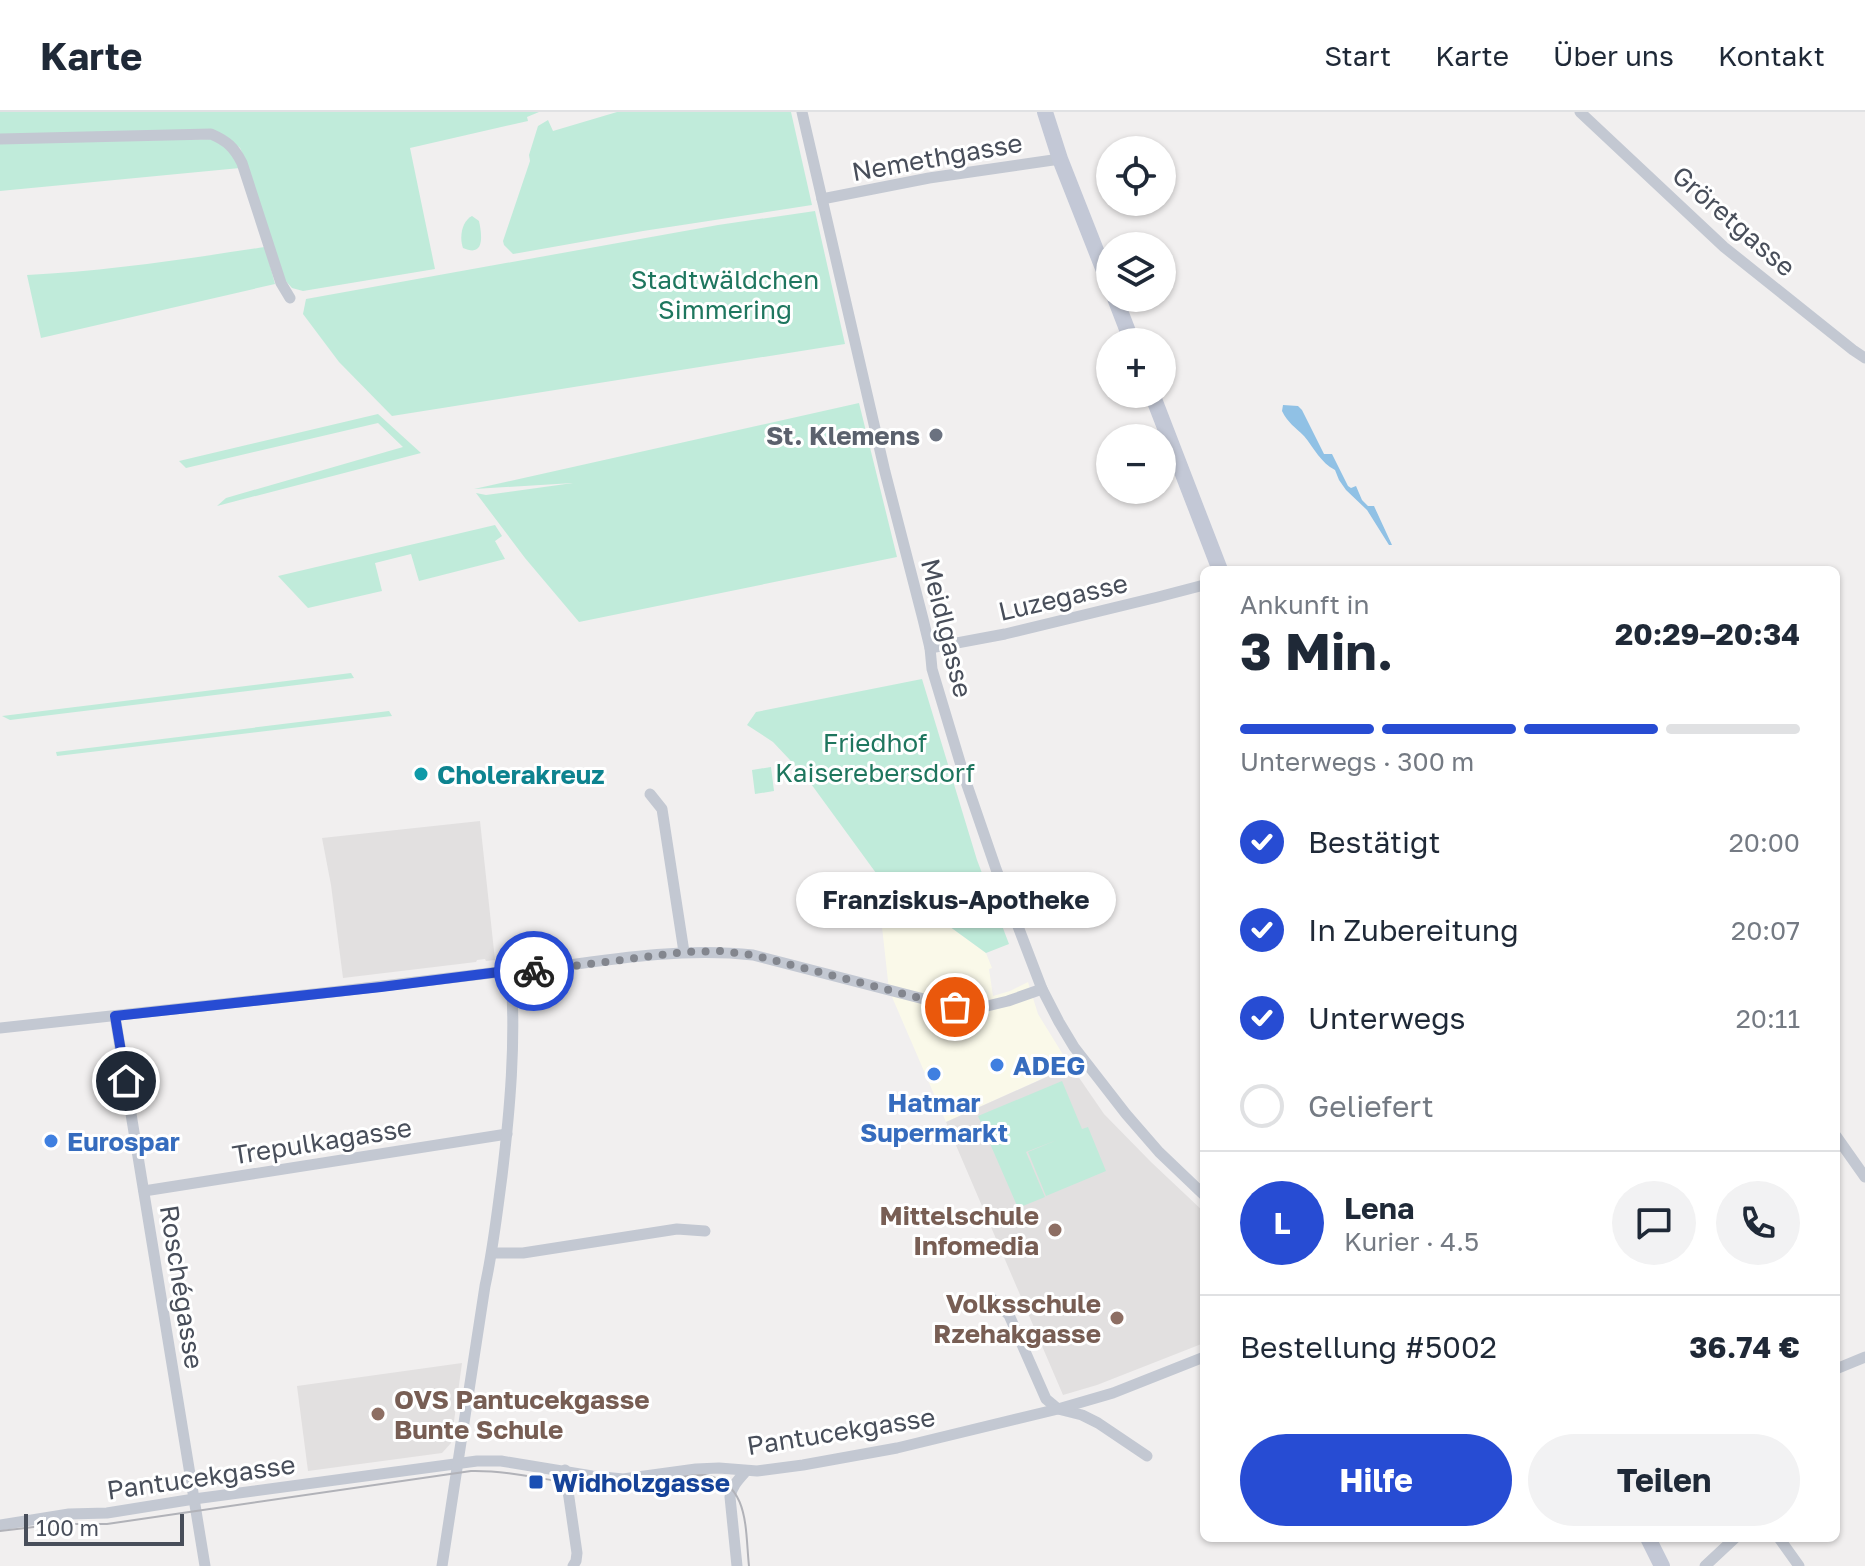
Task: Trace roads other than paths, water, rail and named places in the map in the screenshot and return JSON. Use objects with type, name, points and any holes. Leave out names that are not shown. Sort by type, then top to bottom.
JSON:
[{"type":"main road","points":[[1045,112],[1096,250]]},
{"type":"main road","points":[[1157,408],[1218,566]]},
{"type":"main road","points":[[1650,1542],[1662,1566]]},
{"type":"street","name":"Meidlgasse","points":[[802,112],[885,472],[930,648],[932,669],[996,869],[1042,989],[1074,1047],[1112,1099],[1159,1152],[1200,1191]]},
{"type":"street","name":"Gröretgasse","points":[[1580,112],[1724,247],[1865,358]]},
{"type":"street","points":[[0,139],[211,134],[224,139],[234,148],[242,163],[281,283],[290,298]]},
{"type":"street","name":"Nemethgasse","points":[[822,199],[929,178],[1060,159]]},
{"type":"street","name":"Luzegasse","points":[[930,648],[1005,634],[1200,586]]},
{"type":"street","points":[[650,794],[662,809],[684,952]]},
{"type":"street","points":[[0,1028],[684,952],[721,951],[753,955],[955,1007],[983,1007],[1042,989]]},
{"type":"street","points":[[442,1566],[492,1253],[507,1134],[513,1075],[511,973]]},
{"type":"street","name":"Roschégasse","points":[[115,1016],[205,1566]]},
{"type":"street","name":"Trepulkagasse","points":[[144,1191],[507,1134]]},
{"type":"street","points":[[1840,1142],[1865,1177]]},
{"type":"street","points":[[492,1253],[523,1253],[677,1229],[705,1231]]},
{"type":"street","points":[[991,1298],[1009,1315],[1046,1399],[1058,1409],[1098,1423],[1147,1456]]},
{"type":"street","points":[[1840,1367],[1865,1357]]},
{"type":"street","name":"Pantucekgasse","points":[[0,1525],[491,1460],[623,1479],[696,1469],[746,1471],[803,1465],[870,1454],[1058,1409],[1113,1393],[1200,1359]]},
{"type":"street","points":[[565,1470],[577,1553],[574,1565]]},
{"type":"street","points":[[737,1566],[730,1497],[735,1483],[746,1471]]},
{"type":"street","points":[[1705,1566],[1731,1542]]},
{"type":"street","points":[[1782,1542],[1799,1566]]},
{"type":"water","points":[[1283,405],[1298,406],[1302,410],[1324,454],[1332,454],[1348,486],[1356,486],[1362,500],[1368,506],[1374,506],[1392,545],[1389,545],[1367,510],[1346,490],[1335,470],[1287,419],[1282,411]]},
{"type":"tram line","points":[[0,1531],[59,1524],[107,1524],[471,1471],[606,1487],[705,1475],[720,1480],[738,1498],[745,1523],[749,1566]]},
{"type":"place","name":"St. Klemens","points":[[936,435]]},
{"type":"place","name":"Cholerakreuz","points":[[421,774]]},
{"type":"place","name":"Franziskus-Apotheke","points":[[955,1007]]},
{"type":"place","name":"ADEG","points":[[997,1065]]},
{"type":"place","name":"Hatmar Supermarkt","points":[[934,1074]]},
{"type":"place","name":"Eurospar","points":[[51,1141]]},
{"type":"place","name":"Mittelschule Infomedia","points":[[1055,1230]]},
{"type":"place","name":"Volksschule Rzehakgasse","points":[[1117,1318]]},
{"type":"place","name":"OVS Pantucekgasse Bunte Schule","points":[[378,1414]]},
{"type":"place","name":"Widholzgasse","points":[[536,1482]]},
{"type":"park label","name":"Stadtwäldchen Simmering","points":[[725,294]]},
{"type":"park label","name":"Friedhof Kaiserebersdorf","points":[[875,757]]}]
